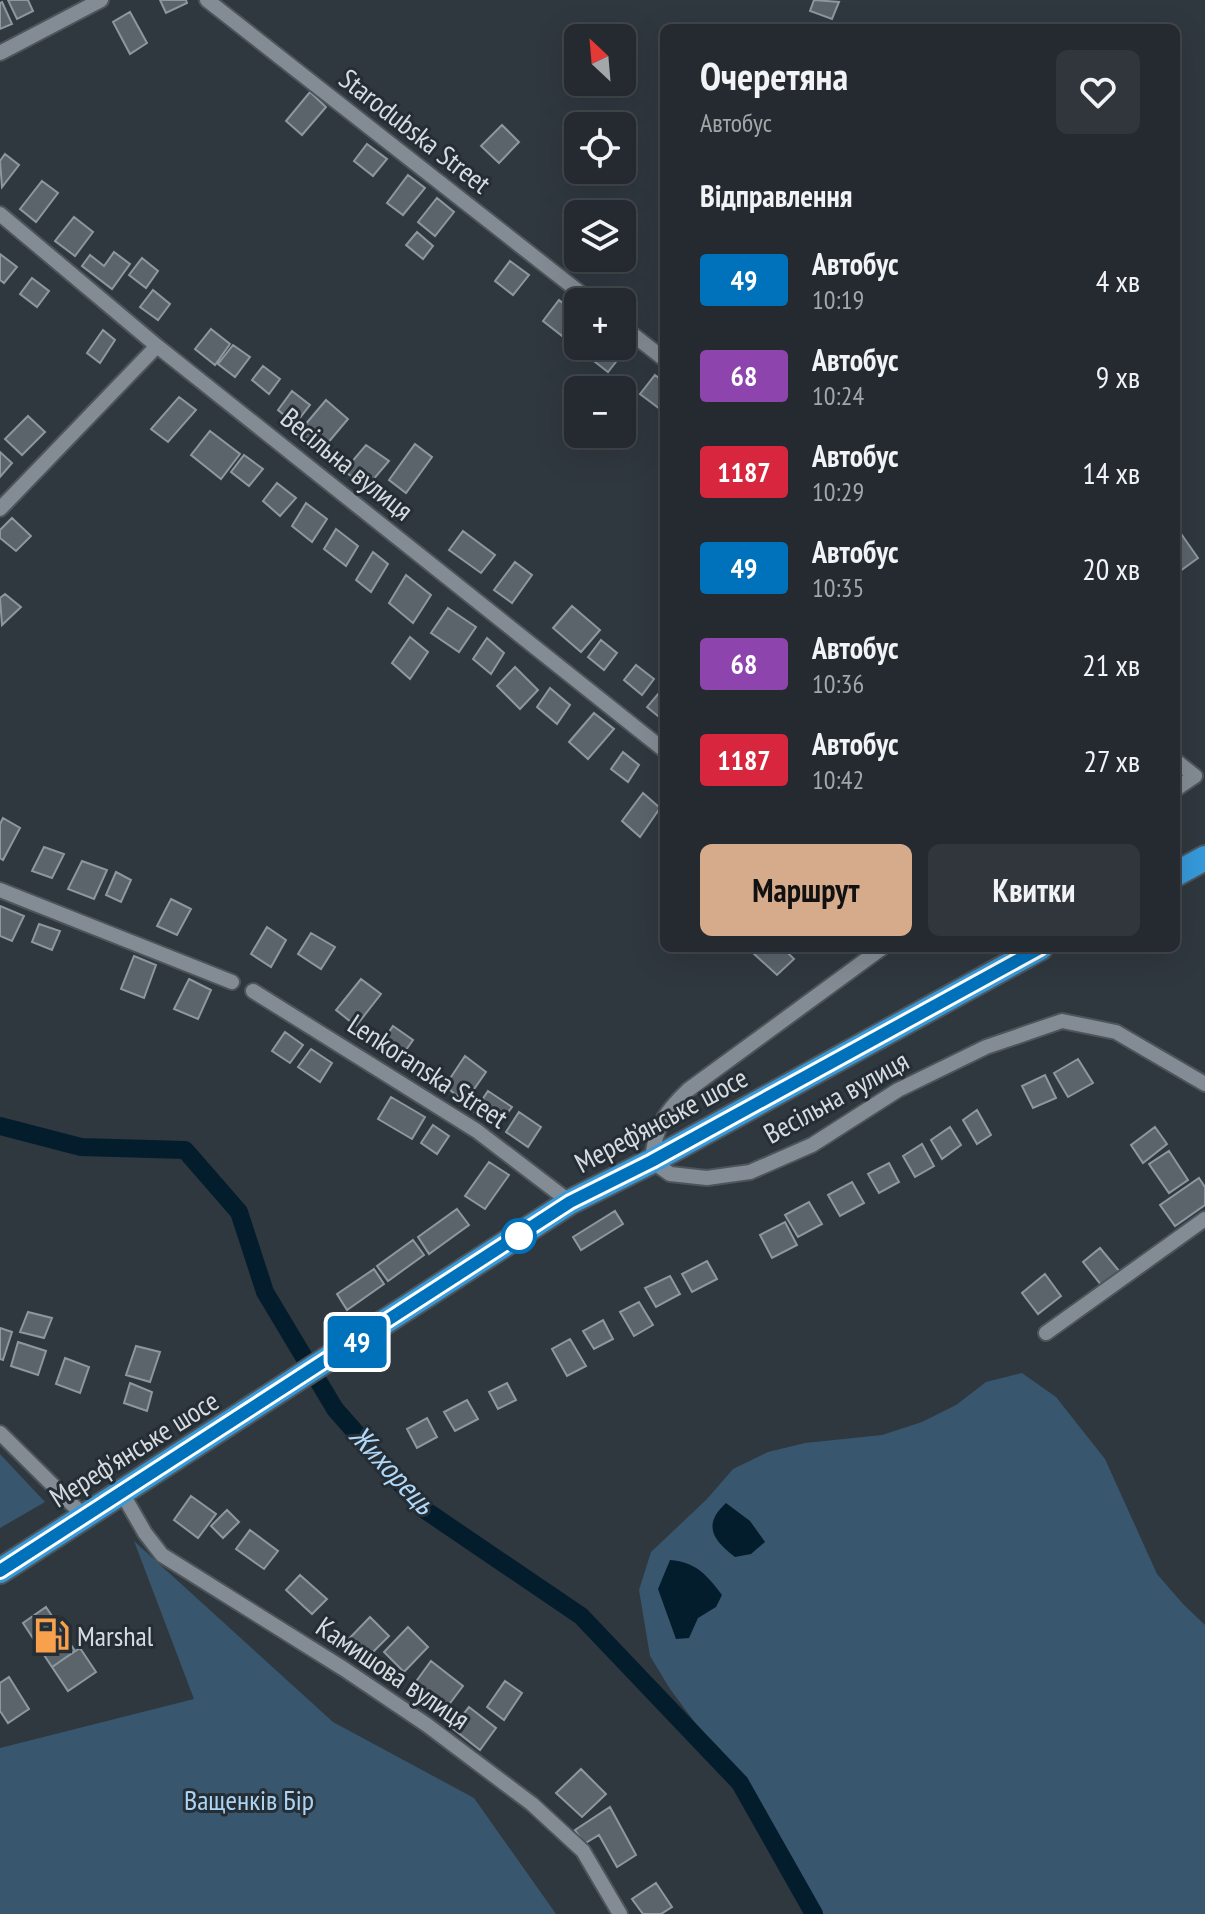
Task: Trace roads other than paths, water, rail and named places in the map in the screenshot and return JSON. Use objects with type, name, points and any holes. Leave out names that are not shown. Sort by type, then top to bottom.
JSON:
[{"type":"highway","points":[[1180,872],[1205,858]]},
{"type":"highway","name":"Мереф’янське шосе","points":[[301,1379],[570,1202],[652,1161],[1033,952]]},
{"type":"highway","name":"Мереф'янське шосе","points":[[0,1571],[83,1515],[301,1379]]},
{"type":"street","points":[[0,53],[101,0]]},
{"type":"street","name":"Starodubska Street","points":[[207,0],[574,288]]},
{"type":"street","name":"Весільна вулиця","points":[[0,214],[157,346],[660,747]]},
{"type":"street","points":[[636,337],[660,356]]},
{"type":"street","points":[[0,509],[157,346]]},
{"type":"street","points":[[1180,764],[1195,776],[1180,786]]},
{"type":"street","points":[[0,890],[232,982]]},
{"type":"street","points":[[652,1161],[654,1136],[668,1109],[688,1090],[877,952]]},
{"type":"street","name":"Lenkoranska Street","points":[[253,991],[477,1131],[570,1202]]},
{"type":"street","name":"Весільна вулиця","points":[[652,1161],[670,1174],[707,1178],[750,1172],[812,1145],[898,1090],[986,1047],[1062,1021],[1116,1032],[1205,1084]]},
{"type":"street","points":[[1046,1333],[1205,1219]]},
{"type":"street","points":[[0,1433],[83,1515]]},
{"type":"street","name":"Камишова вулиця","points":[[122,1493],[162,1555],[356,1677],[427,1725],[532,1804],[583,1851],[620,1914]]},
{"type":"waterway","name":"Жихорець","points":[[0,1126],[81,1147],[185,1150],[239,1212],[265,1292],[335,1409],[422,1508],[581,1616],[740,1783],[814,1914]]},
{"type":"place","name":"Marshal","points":[[51,1636]]},
{"type":"park label","name":"Ващенків Бір","points":[[249,1800]]}]
